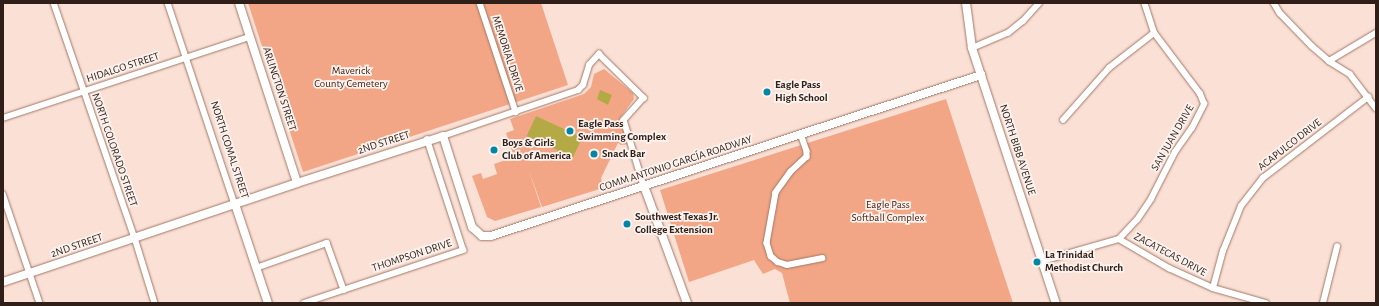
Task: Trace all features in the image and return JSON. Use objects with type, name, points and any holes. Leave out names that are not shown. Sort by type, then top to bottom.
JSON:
[{"type":"street","name":"NORTH COLORADO STREET","points":[[54,3],[83,91],[135,238],[155,303]]},
{"type":"street","name":"NORTH COMAL STREET","points":[[168,3],[268,303]]},
{"type":"street","name":"ARLINGTON STREET","points":[[239,3],[297,183]]},
{"type":"street","name":"MEMORIAL DRIVE","points":[[480,3],[516,112]]},
{"type":"street","name":"NORTH BIBB AVENUE","points":[[966,3],[972,48],[1056,303]]},
{"type":"street","points":[[972,48],[1008,34],[1023,21],[1039,3]]},
{"type":"street","name":"SAN JUAN DRIVE","points":[[1119,239],[1137,220],[1151,199],[1174,152],[1192,128],[1204,104],[1200,94],[1154,33],[1144,3]]},
{"type":"street","points":[[1274,3],[1280,13],[1329,61],[1350,74],[1376,108]]},
{"type":"street","points":[[1063,120],[1109,68],[1154,33]]},
{"type":"street","points":[[1329,61],[1376,33]]},
{"type":"street","name":"HIDALGO STREET","points":[[3,118],[250,37]]},
{"type":"street","name":"2ND STREET","points":[[3,282],[297,183],[516,112],[578,90],[583,85],[589,65],[599,54],[644,98],[624,120],[644,186]]},
{"type":"street","name":"COMM ANTONIO GARCÍA ROADWAY","points":[[443,136],[472,227],[482,236],[491,236],[981,75]]},
{"type":"street","name":"ACAPULCO DRIVE","points":[[1213,288],[1222,251],[1241,206],[1263,178],[1368,97]]},
{"type":"street","points":[[801,134],[807,151],[807,157],[790,172],[776,193],[767,242],[771,256],[778,262],[788,265],[822,258]]},
{"type":"street","name":"THOMPSON DRIVE","points":[[304,303],[463,250],[427,140]]},
{"type":"street","points":[[644,186],[687,303]]},
{"type":"street","points":[[3,194],[40,303]]},
{"type":"street","name":"ZACATECAS DRIVE","points":[[1042,261],[1119,239],[1169,268],[1213,288],[1266,303]]},
{"type":"street","points":[[256,268],[327,243],[344,290]]},
{"type":"street","points":[[1323,303],[1337,247]]},
{"type":"green space","name":"Maverick County Cemetery","points":[[248,3],[541,3],[568,85],[303,172]]},
{"type":"green space","name":"Eagle Pass Swimming Complex","points":[[604,69],[633,93],[634,99],[620,118],[629,144],[621,145],[618,143],[601,178],[603,188],[542,207],[528,168],[541,207],[495,221],[487,217],[472,176],[481,173],[483,179],[497,174],[494,164],[514,157],[506,133],[514,130],[510,119],[584,94],[591,87],[594,74]]},
{"type":"green space","name":"Eagle Pass Softball Complex","points":[[946,99],[1013,303],[790,303],[782,273],[775,269],[763,274],[754,260],[689,282],[660,190]]},
{"type":"shaded area","points":[[600,90],[612,95],[608,105],[597,99]]},
{"type":"shaded area","points":[[536,116],[582,138],[573,157],[527,136]]},
{"type":"place","name":"Eagle Pass High School","points":[[767,92]]},
{"type":"place","name":"Eagle Pass Swimming Complex","points":[[570,131]]},
{"type":"place","name":"Boys & Girls Club of America","points":[[494,150]]},
{"type":"place","name":"Snack Bar","points":[[594,154]]},
{"type":"place","name":"Southwest Texas Jr. College Extension","points":[[627,224]]},
{"type":"place","name":"La Trinidad Methodist Church","points":[[1037,262]]}]
